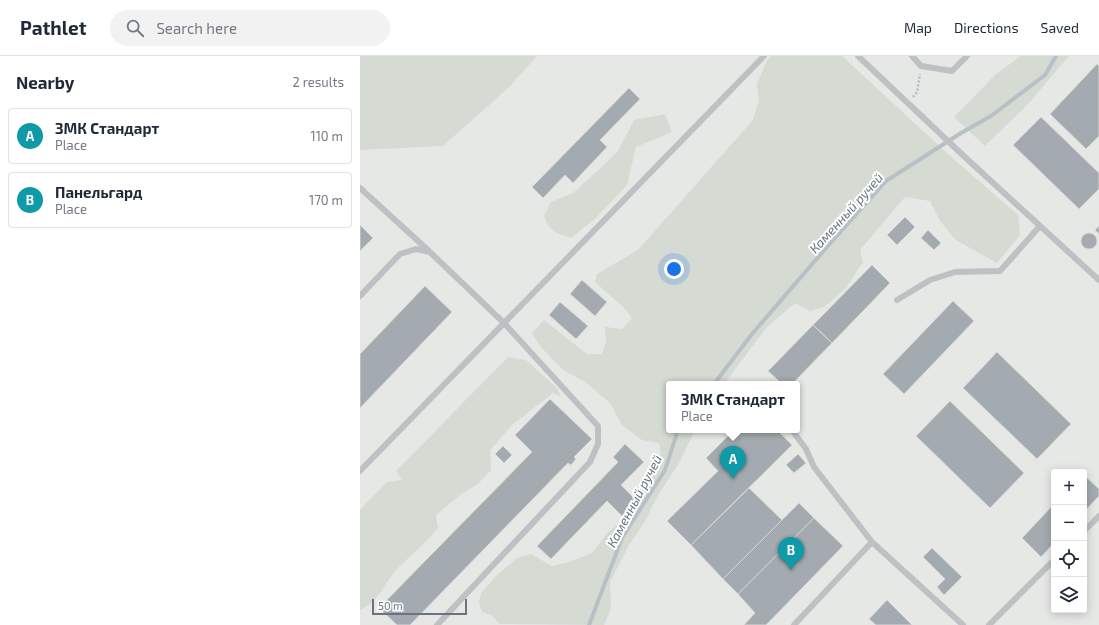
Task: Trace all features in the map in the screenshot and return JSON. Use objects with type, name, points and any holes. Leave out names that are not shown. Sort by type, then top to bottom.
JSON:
[{"type":"lane","points":[[360,471],[764,56]]},
{"type":"lane","points":[[858,56],[967,159],[1099,280]]},
{"type":"lane","points":[[912,56],[921,66],[952,71],[967,56]]},
{"type":"lane","points":[[360,188],[504,323],[598,426],[598,444],[590,462],[437,625]]},
{"type":"lane","points":[[897,300],[930,280],[955,272],[1000,271],[1040,226]]},
{"type":"lane","points":[[360,296],[400,254],[416,249],[430,252]]},
{"type":"lane","points":[[794,433],[806,449],[814,467],[872,542],[963,625]]},
{"type":"lane","points":[[1087,528],[1099,516]]},
{"type":"lane","points":[[794,625],[872,542]]},
{"type":"lane","points":[[989,625],[1051,563]]},
{"type":"path","points":[[908,104],[917,92],[921,66]]},
{"type":"shaded area","points":[[360,56],[1099,56],[1099,625],[360,625]]},
{"type":"shaded area","points":[[360,56],[537,56],[507,89],[443,146],[360,150]]},
{"type":"shaded area","points":[[771,56],[842,56],[948,154],[1018,215],[1020,235],[997,263],[956,240],[940,221],[930,201],[905,197],[860,250],[863,262],[846,288],[824,307],[810,311],[795,303],[767,327],[726,381],[666,381],[666,433],[694,433],[679,463],[658,495],[644,523],[629,545],[610,582],[611,609],[604,625],[500,624],[491,615],[482,612],[479,603],[481,593],[497,575],[517,558],[531,554],[552,566],[569,562],[592,553],[609,531],[630,517],[642,498],[641,485],[661,453],[659,443],[642,440],[622,425],[610,403],[585,382],[563,370],[540,346],[532,333],[544,320],[587,354],[602,354],[606,342],[605,327],[622,329],[632,318],[624,308],[595,282],[597,274],[638,250],[753,120],[759,100],[757,84],[767,60]]},
{"type":"shaded area","points":[[1021,56],[1069,56],[1028,104],[985,146],[954,117],[996,74]]},
{"type":"shaded area","points":[[665,114],[672,132],[636,147],[627,185],[596,218],[571,238],[551,229],[544,216],[551,202],[573,193],[618,151],[634,120]]},
{"type":"shaded area","points":[[508,357],[526,360],[557,388],[561,397],[553,393],[512,425],[490,450],[491,470],[478,484],[460,495],[436,515],[438,528],[429,539],[399,567],[378,596],[360,610],[360,510],[387,482],[402,480],[396,471]]},
{"type":"building","points":[[1097,64],[1099,66],[1099,136],[1086,149],[1050,114]]},
{"type":"building","points":[[629,88],[640,99],[600,140],[607,147],[573,183],[565,175],[543,198],[532,187]]},
{"type":"building","points":[[1041,117],[1099,173],[1099,189],[1079,209],[1013,145]]},
{"type":"building","points":[[905,217],[915,227],[897,245],[887,235]]},
{"type":"building","points":[[360,225],[373,238],[360,251]]},
{"type":"building","points":[[1099,226],[1099,234],[1095,230]]},
{"type":"building","points":[[928,230],[941,243],[934,250],[921,238]]},
{"type":"building","points":[[1089,233],[1096,238],[1097,241],[1092,248],[1089,249],[1082,244],[1081,241],[1086,234]]},
{"type":"building","points":[[872,265],[890,283],[832,343],[813,325]]},
{"type":"building","points":[[582,280],[607,302],[595,316],[570,294]]},
{"type":"building","points":[[425,286],[452,312],[360,408],[360,354]]},
{"type":"building","points":[[953,301],[974,321],[904,394],[883,374]]},
{"type":"building","points":[[560,302],[588,326],[576,339],[549,315]]},
{"type":"building","points":[[813,325],[832,343],[795,381],[779,381],[768,371]]},
{"type":"building","points":[[997,352],[1071,424],[1037,459],[963,388]]},
{"type":"building","points":[[550,399],[592,439],[574,457],[576,459],[571,465],[568,463],[410,625],[397,625],[379,608],[532,452],[515,435]]},
{"type":"building","points":[[950,401],[1024,473],[990,508],[916,436]]},
{"type":"building","points":[[731,433],[780,433],[792,445],[691,545],[667,521],[718,471],[706,458]]},
{"type":"building","points":[[625,444],[644,462],[621,485],[639,503],[624,518],[607,501],[551,559],[537,546],[618,462],[613,457]]},
{"type":"building","points":[[503,446],[512,455],[504,463],[495,454]]},
{"type":"building","points":[[798,454],[806,463],[794,473],[786,465]]},
{"type":"building","points":[[1087,478],[1099,489],[1099,496],[1087,509]]},
{"type":"building","points":[[749,488],[782,520],[723,579],[691,545]]},
{"type":"building","points":[[799,503],[814,518],[738,594],[723,579]]},
{"type":"building","points":[[1051,507],[1051,546],[1041,557],[1022,538]]},
{"type":"building","points":[[814,518],[843,546],[766,625],[744,625],[755,613],[738,594]]},
{"type":"building","points":[[932,548],[962,577],[944,595],[937,587],[945,579],[923,557]]},
{"type":"building","points":[[887,600],[912,625],[876,625],[869,619]]},
{"type":"waterway","name":"Каменный ручей","points":[[716,381],[752,334],[886,181],[961,133],[991,116],[1045,75],[1056,56]]},
{"type":"waterway","name":"Каменный ручей","points":[[589,625],[622,538],[665,470],[677,433]]},
{"type":"place","name":"ЗМК Стандарт","points":[[733,479]]},
{"type":"place","name":"Панельгард","points":[[791,570]]}]
